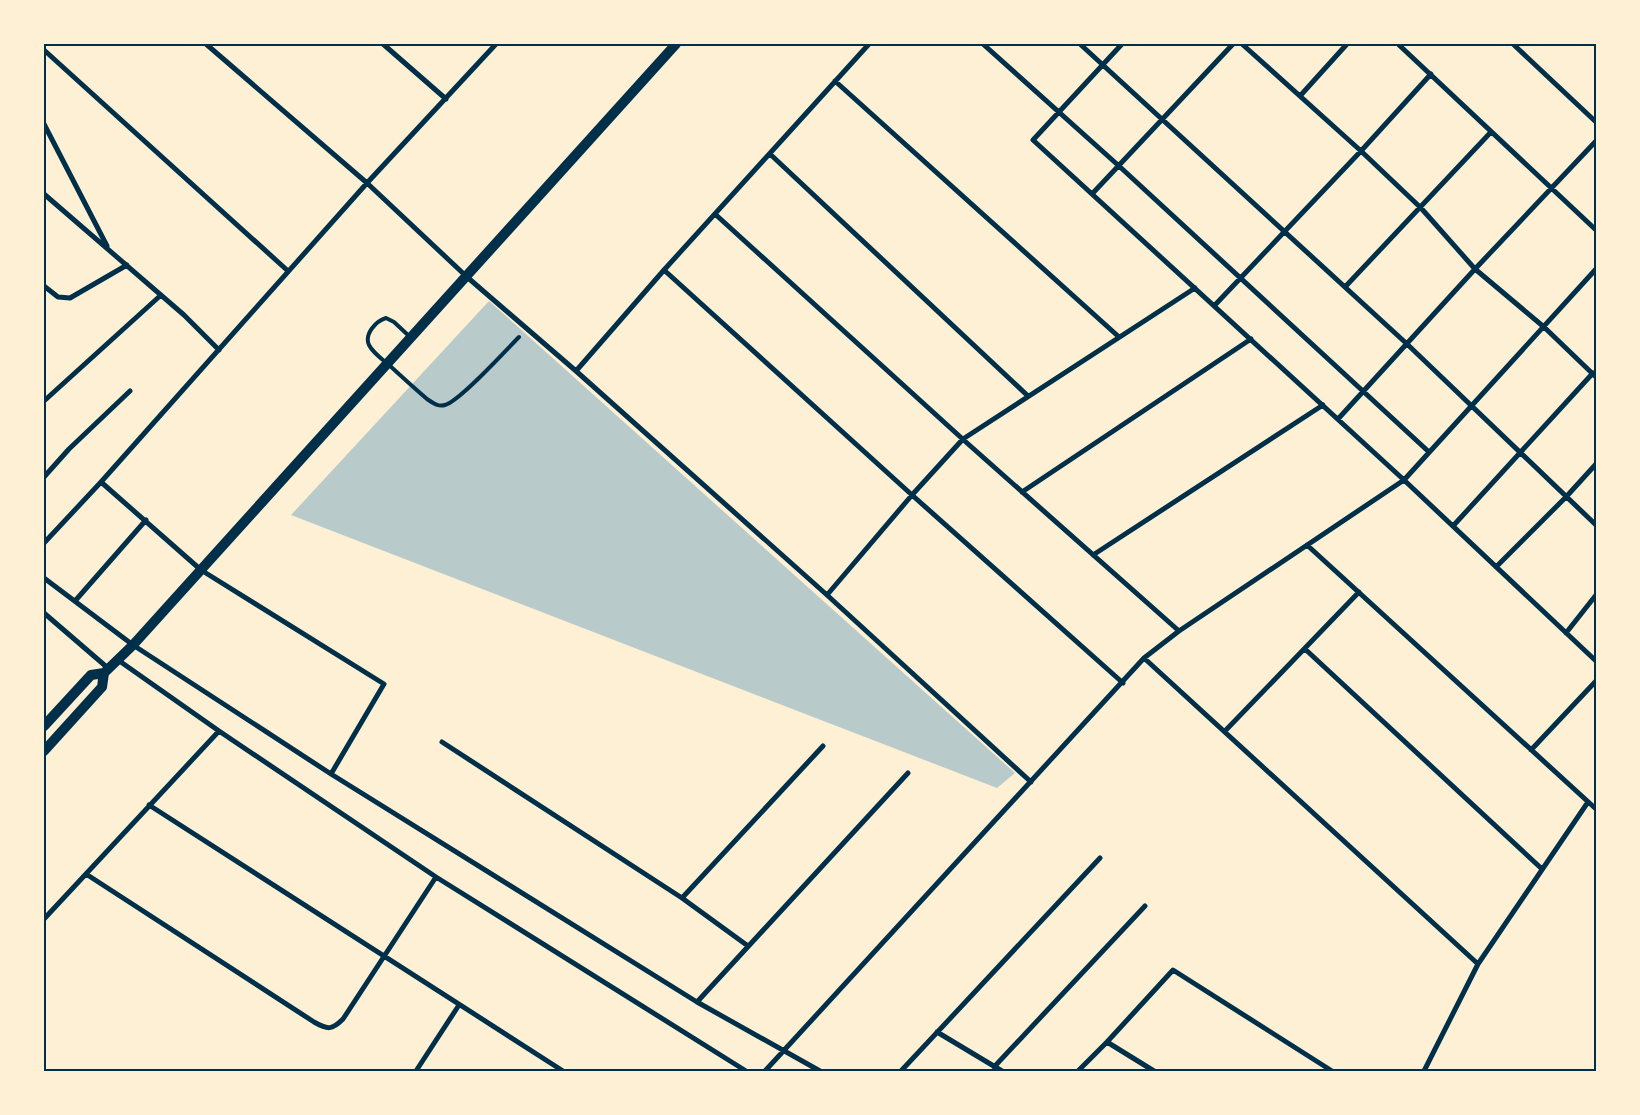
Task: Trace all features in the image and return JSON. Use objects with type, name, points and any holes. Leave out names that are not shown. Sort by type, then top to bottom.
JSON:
[{"type":"main road","points":[[44,751],[102,687],[107,671],[133,645],[676,44]]},
{"type":"main road","points":[[44,726],[91,675],[107,671]]},
{"type":"street","points":[[206,44],[367,183],[467,276],[827,595],[1031,782]]},
{"type":"street","points":[[383,44],[446,99]]},
{"type":"street","points":[[44,543],[101,482],[367,183],[496,44]]},
{"type":"street","points":[[576,371],[664,270],[869,44]]},
{"type":"street","points":[[983,44],[1430,452]]},
{"type":"street","points":[[1080,44],[1407,344],[1596,525]]},
{"type":"street","points":[[1122,44],[1033,140],[1323,405],[1596,661]]},
{"type":"street","points":[[1092,194],[1233,44]]},
{"type":"street","points":[[1242,44],[1421,208],[1475,269],[1544,327],[1594,375],[1520,452],[1453,526]]},
{"type":"street","points":[[1300,96],[1347,44]]},
{"type":"street","points":[[1398,44],[1596,230]]},
{"type":"street","points":[[1513,44],[1596,122]]},
{"type":"street","points":[[44,50],[288,271]]},
{"type":"street","points":[[1214,306],[1431,74]]},
{"type":"street","points":[[835,81],[1120,337]]},
{"type":"street","points":[[44,124],[108,249]]},
{"type":"street","points":[[1345,287],[1491,132]]},
{"type":"street","points":[[1338,419],[1475,269],[1596,142]]},
{"type":"street","points":[[770,154],[1028,396]]},
{"type":"street","points":[[44,194],[184,315],[219,350]]},
{"type":"street","points":[[715,214],[963,439],[1179,631]]},
{"type":"street","points":[[44,286],[58,297],[70,298],[127,265]]},
{"type":"street","points":[[765,1071],[1144,658],[1179,631],[1404,480],[1596,269]]},
{"type":"street","points":[[664,270],[912,495],[1123,682]]},
{"type":"street","points":[[827,595],[912,495],[963,439],[1195,288]]},
{"type":"street","points":[[44,401],[161,295]]},
{"type":"street","points":[[1022,492],[1251,339]]},
{"type":"street","points":[[44,476],[69,449],[130,391]]},
{"type":"street","points":[[1093,555],[1323,405]]},
{"type":"street","points":[[1496,566],[1566,497],[1596,464]]},
{"type":"street","points":[[101,482],[201,570],[384,684],[330,774]]},
{"type":"street","points":[[75,601],[146,520]]},
{"type":"street","points":[[1307,545],[1596,809]]},
{"type":"street","points":[[44,578],[133,645],[330,774],[697,1002],[820,1071]]},
{"type":"street","points":[[1225,731],[1359,592]]},
{"type":"street","points":[[1566,633],[1596,595]]},
{"type":"street","points":[[44,612],[107,671]]},
{"type":"street","points":[[1305,649],[1542,869]]},
{"type":"street","points":[[1144,658],[1478,964]]},
{"type":"street","points":[[118,660],[219,731],[436,877],[746,1071]]},
{"type":"street","points":[[1532,750],[1596,681]]},
{"type":"street","points":[[44,919],[219,731]]},
{"type":"street","points":[[442,742],[682,898],[748,946]]},
{"type":"street","points":[[682,898],[823,746]]},
{"type":"street","points":[[697,1002],[908,773]]},
{"type":"street","points":[[1424,1071],[1478,964],[1588,802]]},
{"type":"street","points":[[149,805],[563,1071]]},
{"type":"street","points":[[901,1071],[1100,858]]},
{"type":"street","points":[[86,874],[324,1028],[336,1026],[343,1019],[436,877]]},
{"type":"street","points":[[994,1066],[1145,906]]},
{"type":"street","points":[[1078,1071],[1173,970],[1332,1071]]},
{"type":"street","points":[[416,1071],[459,1005]]},
{"type":"street","points":[[938,1032],[1002,1071]]},
{"type":"street","points":[[1107,1042],[1154,1071]]},
{"type":"lane","points":[[410,338],[394,322],[386,318],[380,320],[368,336],[369,344],[427,399],[436,405],[446,405],[462,394],[519,337]]},
{"type":"shaded area","points":[[489,301],[1015,773],[997,788],[291,515]]}]
